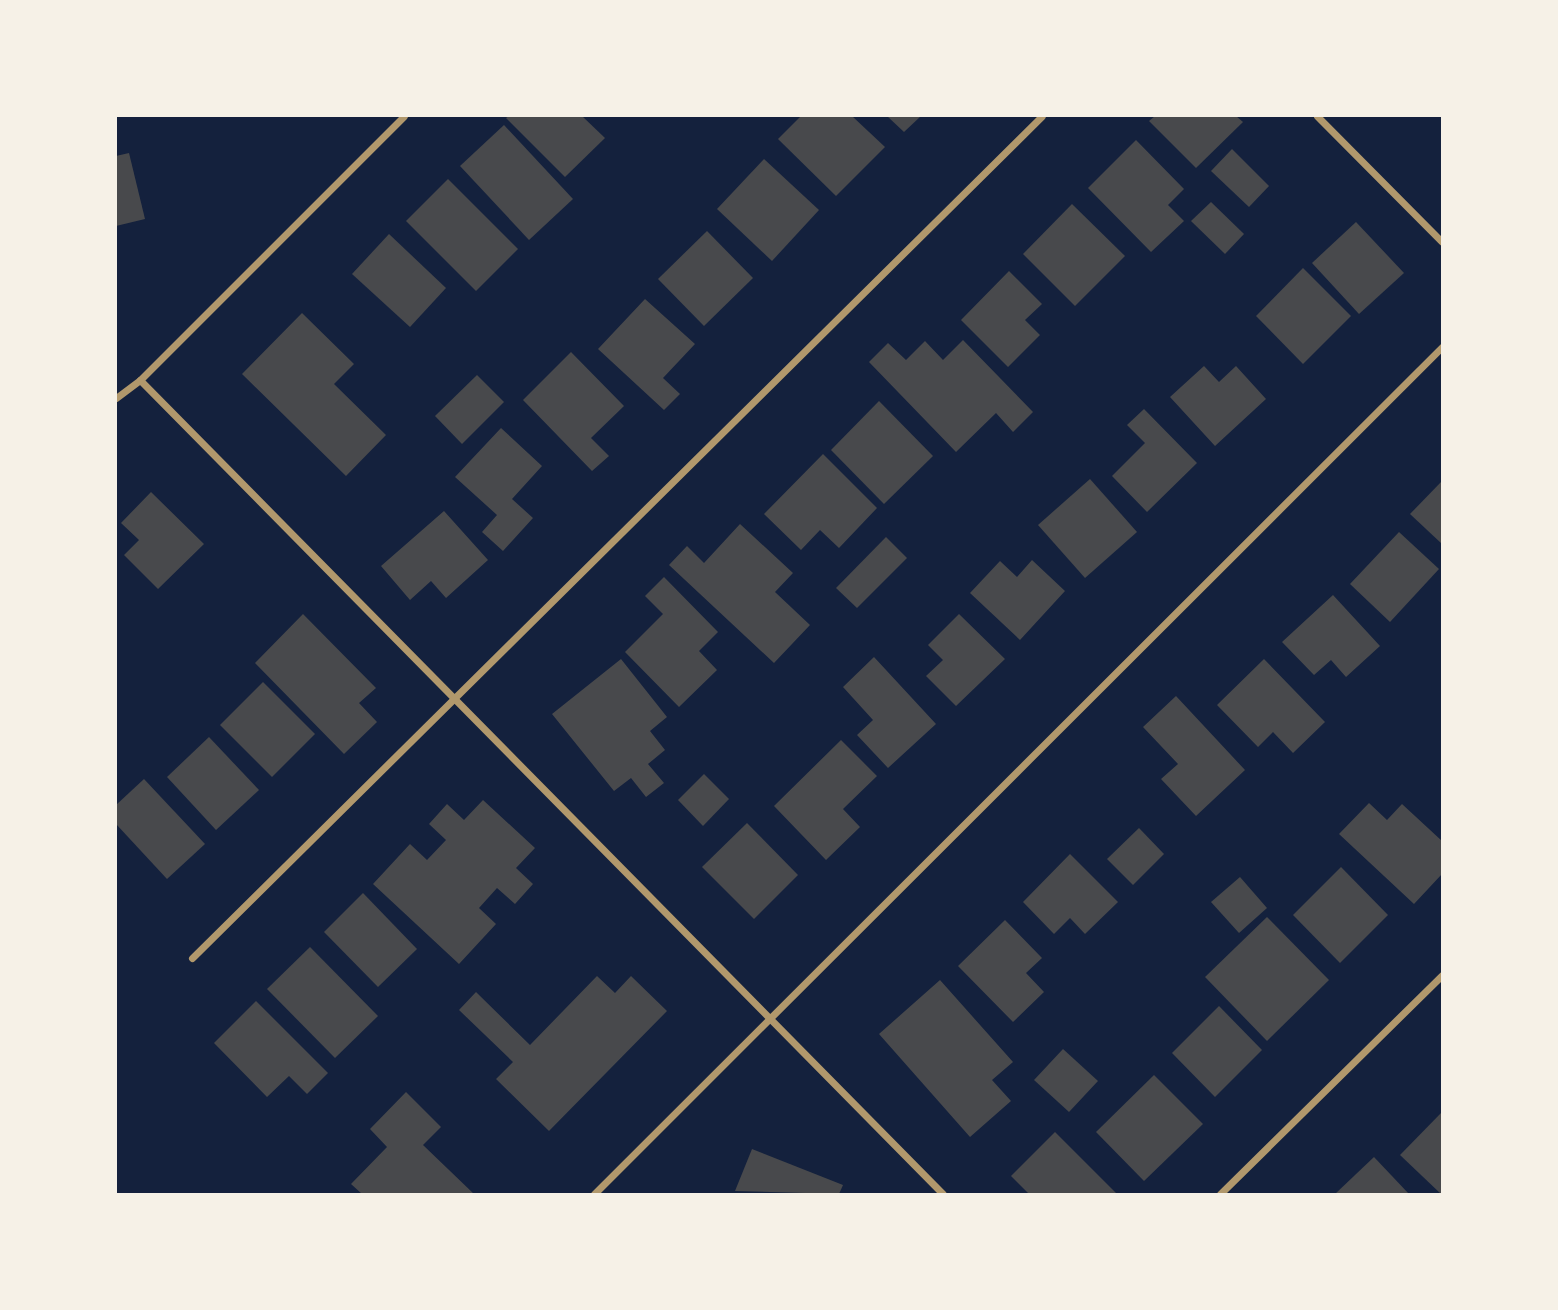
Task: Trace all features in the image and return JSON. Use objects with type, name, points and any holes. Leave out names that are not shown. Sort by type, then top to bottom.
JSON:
[{"type":"street","points":[[116,398],[140,380],[404,116]]},
{"type":"street","points":[[192,958],[1042,116]]},
{"type":"street","points":[[1317,116],[1443,242]]},
{"type":"street","points":[[594,1195],[1443,348]]},
{"type":"street","points":[[140,380],[943,1195]]},
{"type":"street","points":[[1220,1195],[1443,975]]},
{"type":"building","points":[[582,116],[605,138],[565,177],[506,118]]},
{"type":"building","points":[[801,116],[852,116],[885,147],[836,196],[778,139]]},
{"type":"building","points":[[887,116],[921,116],[904,132]]},
{"type":"building","points":[[1155,116],[1236,116],[1243,122],[1196,168],[1149,121]]},
{"type":"building","points":[[504,125],[573,199],[529,240],[460,166]]},
{"type":"building","points":[[1136,140],[1184,189],[1168,205],[1184,221],[1151,252],[1088,188]]},
{"type":"building","points":[[1232,149],[1269,186],[1249,207],[1211,171]]},
{"type":"building","points":[[129,153],[145,219],[116,226],[116,156]]},
{"type":"building","points":[[764,159],[819,210],[772,261],[717,209]]},
{"type":"building","points":[[448,179],[518,249],[476,291],[406,221]]},
{"type":"building","points":[[1211,202],[1244,234],[1225,254],[1191,221]]},
{"type":"building","points":[[1072,204],[1125,256],[1075,306],[1023,254]]},
{"type":"building","points":[[1356,222],[1404,273],[1359,314],[1312,263]]},
{"type":"building","points":[[707,231],[753,278],[704,326],[658,279]]},
{"type":"building","points":[[389,234],[446,288],[410,327],[352,274]]},
{"type":"building","points":[[1303,268],[1351,316],[1303,364],[1256,316]]},
{"type":"building","points":[[1009,271],[1042,304],[1025,320],[1040,335],[1008,367],[961,320]]},
{"type":"building","points":[[645,299],[695,344],[663,378],[680,394],[664,410],[598,349]]},
{"type":"building","points":[[302,313],[354,364],[334,384],[386,435],[346,476],[242,374]]},
{"type":"building","points":[[963,340],[1033,412],[1013,432],[996,413],[956,452],[869,362],[888,343],[906,360],[925,341],[943,360]]},
{"type":"building","points":[[571,352],[624,406],[591,438],[609,456],[592,471],[523,400]]},
{"type":"building","points":[[1204,366],[1219,382],[1236,366],[1266,399],[1215,446],[1170,397]]},
{"type":"building","points":[[477,375],[504,402],[462,444],[435,416]]},
{"type":"building","points":[[879,401],[933,456],[884,504],[831,450]]},
{"type":"building","points":[[1144,409],[1197,463],[1147,512],[1112,476],[1145,443],[1127,425]]},
{"type":"building","points":[[501,428],[542,466],[512,499],[533,518],[503,551],[482,532],[497,515],[455,477]]},
{"type":"building","points":[[823,454],[877,508],[839,548],[820,530],[801,550],[764,514]]},
{"type":"building","points":[[1090,479],[1137,532],[1085,578],[1038,525]]},
{"type":"building","points":[[1442,481],[1442,544],[1410,514]]},
{"type":"building","points":[[151,492],[204,544],[158,589],[124,555],[139,540],[121,523]]},
{"type":"building","points":[[444,511],[488,560],[446,598],[431,581],[410,600],[381,566]]},
{"type":"building","points":[[740,524],[793,573],[775,592],[810,625],[774,663],[669,565],[687,546],[704,563]]},
{"type":"building","points":[[1399,532],[1439,569],[1390,622],[1350,584]]},
{"type":"building","points":[[886,537],[907,558],[857,608],[836,588]]},
{"type":"building","points":[[1032,560],[1065,591],[1020,640],[970,593],[1000,561],[1017,577]]},
{"type":"building","points":[[664,577],[718,632],[699,651],[717,670],[679,707],[625,652],[663,614],[645,596]]},
{"type":"building","points":[[1333,595],[1380,646],[1346,677],[1331,660],[1314,675],[1282,642]]},
{"type":"building","points":[[303,614],[376,688],[359,703],[377,722],[344,754],[255,663]]},
{"type":"building","points":[[959,614],[1005,659],[956,706],[926,676],[943,660],[928,645]]},
{"type":"building","points":[[874,657],[936,724],[888,768],[857,735],[873,720],[843,687]]},
{"type":"building","points":[[621,659],[667,717],[650,731],[665,750],[648,764],[664,783],[646,797],[631,778],[614,791],[552,714]]},
{"type":"building","points":[[1264,659],[1325,722],[1293,753],[1273,732],[1258,747],[1217,705]]},
{"type":"building","points":[[263,682],[315,734],[272,777],[220,725]]},
{"type":"building","points":[[1176,696],[1245,770],[1196,816],[1161,779],[1178,764],[1143,727]]},
{"type":"building","points":[[209,737],[259,790],[216,830],[167,777]]},
{"type":"building","points":[[841,740],[877,776],[843,809],[860,827],[826,860],[774,806]]},
{"type":"building","points":[[704,774],[729,799],[703,826],[678,800]]},
{"type":"building","points":[[144,779],[205,844],[167,879],[116,824],[116,805]]},
{"type":"building","points":[[483,800],[535,848],[516,868],[533,884],[515,904],[497,888],[479,908],[496,924],[459,964],[373,884],[410,844],[427,860],[446,840],[429,824],[447,804],[464,820]]},
{"type":"building","points":[[1369,803],[1387,820],[1402,804],[1442,841],[1442,874],[1414,904],[1339,834]]},
{"type":"building","points":[[747,823],[798,875],[754,919],[702,867]]},
{"type":"building","points":[[1139,828],[1164,854],[1133,885],[1107,859]]},
{"type":"building","points":[[1070,854],[1118,902],[1085,934],[1070,918],[1054,934],[1023,902]]},
{"type":"building","points":[[1341,867],[1388,915],[1340,963],[1293,915]]},
{"type":"building","points":[[1240,877],[1267,908],[1239,933],[1211,902]]},
{"type":"building","points":[[363,893],[417,949],[378,987],[324,932]]},
{"type":"building","points":[[1267,917],[1329,980],[1267,1041],[1205,977]]},
{"type":"building","points":[[1005,920],[1042,958],[1026,973],[1044,992],[1013,1022],[958,966]]},
{"type":"building","points":[[310,947],[378,1016],[335,1058],[267,989]]},
{"type":"building","points":[[597,976],[615,993],[631,976],[667,1011],[549,1131],[496,1079],[513,1062],[459,1010],[476,992],[530,1045]]},
{"type":"building","points":[[940,980],[1013,1062],[992,1080],[1011,1101],[970,1137],[879,1034]]},
{"type":"building","points":[[256,1001],[328,1073],[307,1094],[289,1076],[267,1097],[214,1043]]},
{"type":"building","points":[[1219,1006],[1262,1050],[1215,1097],[1172,1053]]},
{"type":"building","points":[[1063,1049],[1098,1081],[1069,1112],[1034,1080]]},
{"type":"building","points":[[1154,1075],[1203,1124],[1144,1181],[1096,1132]]},
{"type":"building","points":[[406,1092],[441,1127],[423,1145],[474,1194],[362,1194],[351,1184],[387,1147],[370,1129]]},
{"type":"building","points":[[1442,1112],[1442,1194],[1441,1194],[1400,1155]]},
{"type":"building","points":[[1055,1132],[1117,1194],[1029,1194],[1011,1176]]},
{"type":"building","points":[[752,1149],[843,1185],[839,1194],[735,1191]]},
{"type":"building","points":[[1374,1157],[1409,1194],[1335,1194]]}]
